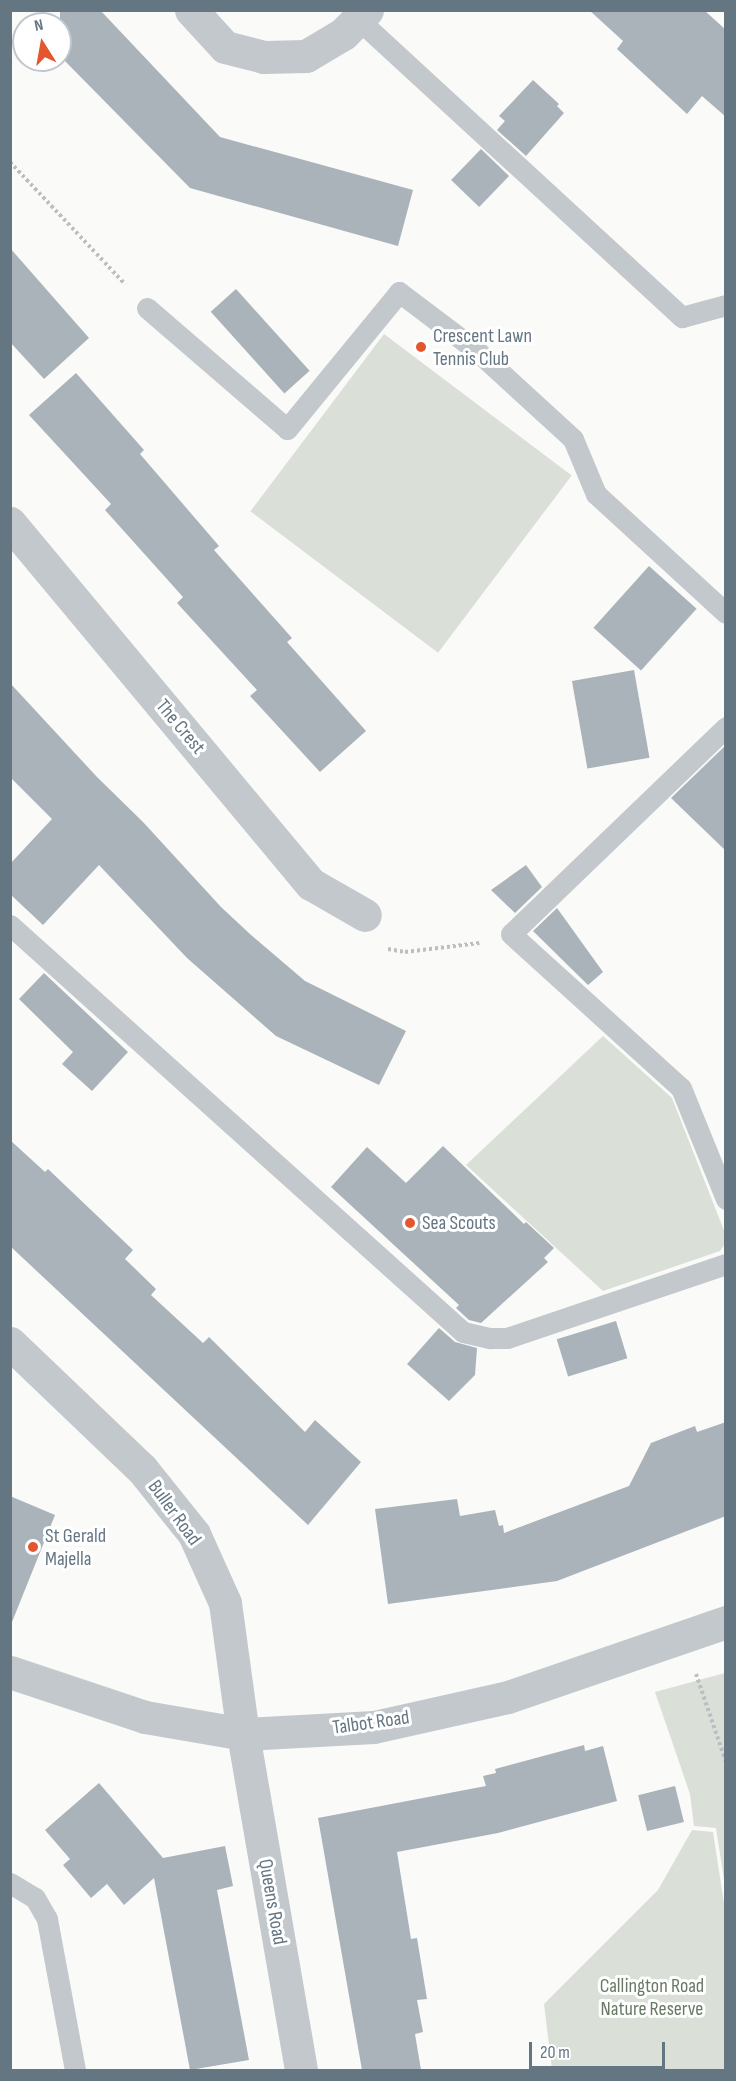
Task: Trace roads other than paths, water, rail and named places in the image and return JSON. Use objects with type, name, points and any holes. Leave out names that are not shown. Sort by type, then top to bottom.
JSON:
[{"type":"street","points":[[190,10],[225,47],[264,57],[306,56],[343,34],[363,15]]},
{"type":"street","name":"The Crest","points":[[10,523],[311,884],[363,914]]},
{"type":"street","name":"Buller Road","points":[[10,1343],[142,1469],[194,1534],[225,1603],[243,1734]]},
{"type":"street","name":"Talbot Road","points":[[10,1672],[145,1717],[243,1734],[374,1727],[508,1697],[726,1622]]},
{"type":"street","name":"Queens Road","points":[[243,1734],[301,2070]]},
{"type":"lane","points":[[363,15],[682,317],[726,305]]},
{"type":"lane","points":[[147,308],[287,429],[399,291],[477,351],[573,439],[596,494],[726,613]]},
{"type":"lane","points":[[726,727],[511,934],[681,1088],[726,1199]]},
{"type":"lane","points":[[11,926],[463,1332],[490,1338],[507,1338],[726,1264]]},
{"type":"lane","points":[[10,1883],[36,1898],[47,1919],[75,2070]]},
{"type":"place","name":"Crescent Lawn Tennis Club","points":[[421,347]]},
{"type":"place","name":"Sea Scouts","points":[[410,1223]]},
{"type":"place","name":"St Gerald Majella","points":[[33,1547]]},
{"type":"park label","name":"Callington Road Nature Reserve","points":[[652,1998]]}]
